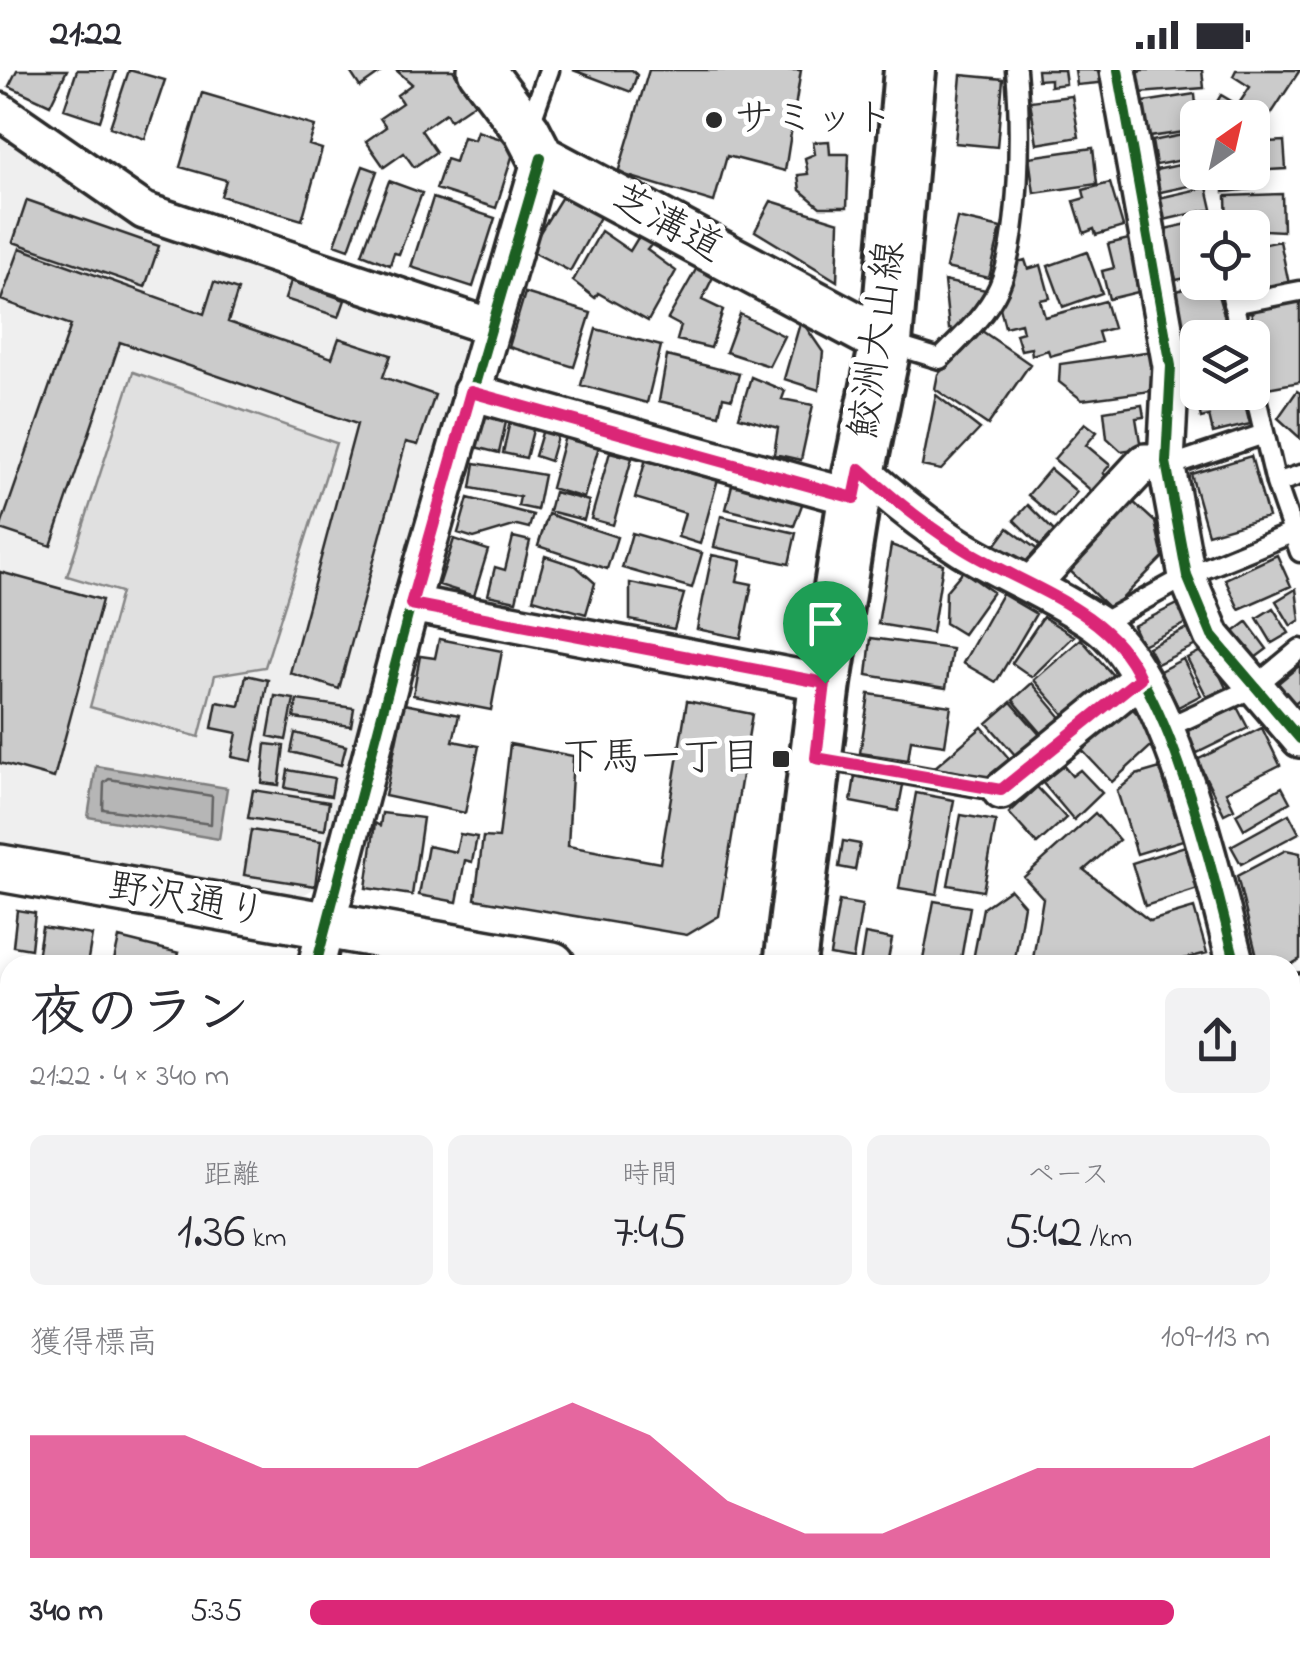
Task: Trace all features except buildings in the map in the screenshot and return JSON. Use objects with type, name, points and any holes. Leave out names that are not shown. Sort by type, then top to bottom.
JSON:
[{"type":"main road","name":"鮫洲大山線","points":[[791,955],[825,683],[857,484],[886,342],[910,70]]},
{"type":"street","name":"芝溝道","points":[[482,70],[534,144],[886,342]]},
{"type":"street","points":[[1118,70],[1171,366],[1166,462],[1188,576],[1212,636],[1300,739]]},
{"type":"street","points":[[0,111],[144,211],[488,326]]},
{"type":"street","points":[[321,946],[534,144]]},
{"type":"street","points":[[471,392],[857,484],[1098,624],[1129,653],[1164,729],[1205,846],[1233,955]]},
{"type":"street","points":[[1030,585],[1145,462],[1166,462]]},
{"type":"street","points":[[411,604],[825,683]]},
{"type":"street","points":[[1001,790],[1140,678]]},
{"type":"street","name":"野沢通り","points":[[0,868],[321,946],[430,955]]},
{"type":"lane","points":[[534,144],[549,70]]},
{"type":"lane","points":[[886,342],[940,359],[970,328],[999,288],[1008,255],[1022,134],[1016,70]]},
{"type":"lane","points":[[1233,304],[1300,291]]},
{"type":"lane","points":[[1232,300],[1237,320]]},
{"type":"lane","points":[[1259,410],[1276,483],[1300,552]]},
{"type":"lane","points":[[1166,462],[1181,462],[1264,434]]},
{"type":"lane","points":[[1276,483],[1300,476]]},
{"type":"lane","points":[[1098,624],[1188,576],[1292,533]]},
{"type":"lane","points":[[1164,729],[1253,688],[1300,650]]},
{"type":"lane","points":[[816,758],[1001,790]]},
{"type":"shaded area","points":[[0,127],[145,227],[460,332],[470,355],[321,884],[302,896],[0,848]]},
{"type":"shaded area","points":[[133,372],[336,443],[265,667],[215,675],[199,737],[90,707],[121,592],[67,576]]},
{"type":"water","points":[[96,766],[227,788],[219,839],[88,817]]},
{"type":"cycle path","points":[[1118,70],[1171,366],[1166,462],[1187,576],[1212,636],[1300,739]]},
{"type":"cycle path","points":[[319,955],[411,604],[541,158]]},
{"type":"cycle path","points":[[860,469],[949,540],[1096,623],[1122,649],[1146,686],[1167,731],[1201,832],[1233,955]]},
{"type":"place","name":"サミット","points":[[714,120]]},
{"type":"place","name":"下馬一丁目","points":[[781,759]]},
{"type":"route","points":[[471,392],[854,498],[860,469],[906,511],[965,550],[1098,624],[1129,653],[1140,678],[1001,790],[816,758],[825,683],[411,604],[471,392]]}]
